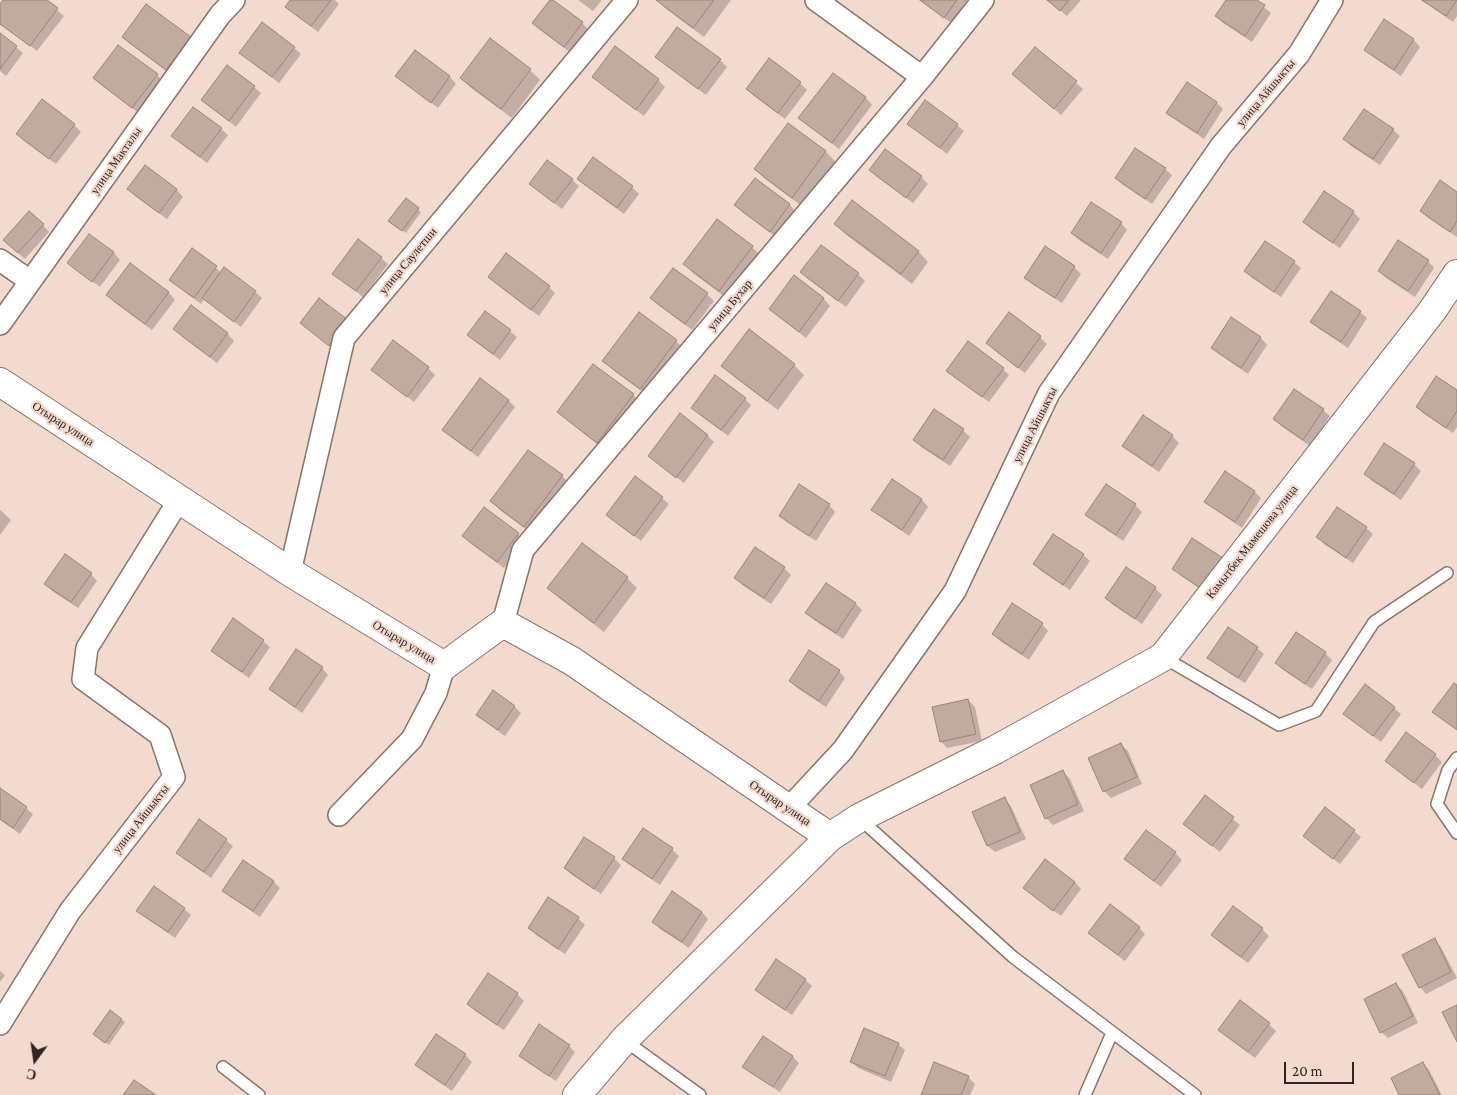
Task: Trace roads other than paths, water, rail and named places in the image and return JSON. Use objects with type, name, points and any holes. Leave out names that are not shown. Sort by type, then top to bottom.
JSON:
[{"type":"street","name":"улица Макталы","points":[[0,324],[220,15],[234,0]]},
{"type":"street","name":"улица Саулетши","points":[[290,572],[344,338],[627,0]]},
{"type":"street","points":[[816,0],[922,78]]},
{"type":"street","name":"улица Бухар","points":[[503,623],[523,550],[922,78],[983,0]]},
{"type":"street","name":"улица Айшыкты","points":[[789,808],[843,750],[955,590],[1049,393],[1221,146],[1299,54],[1332,0]]},
{"type":"street","points":[[0,260],[30,282]]},
{"type":"street","name":"Камытбек Мамешова улица","points":[[576,1095],[624,1040],[830,837],[859,818],[995,750],[1163,657],[1426,319],[1457,274]]},
{"type":"street","name":"Отырар улица","points":[[0,382],[290,572],[444,666],[503,623],[572,661],[830,837]]},
{"type":"street","name":"улица Айшыкты","points":[[0,1024],[70,911],[174,777],[160,735],[82,679],[87,648],[179,500]]},
{"type":"street","points":[[339,815],[412,739],[436,693],[444,666]]},
{"type":"lane","points":[[1163,657],[1279,725],[1316,711],[1374,622],[1447,573]]},
{"type":"lane","points":[[1457,758],[1448,770],[1438,804],[1457,833]]},
{"type":"lane","points":[[859,818],[1012,957],[1195,1095]]},
{"type":"lane","points":[[1086,1095],[1112,1033]]},
{"type":"lane","points":[[624,1040],[700,1095]]},
{"type":"lane","points":[[223,1067],[259,1095]]}]
